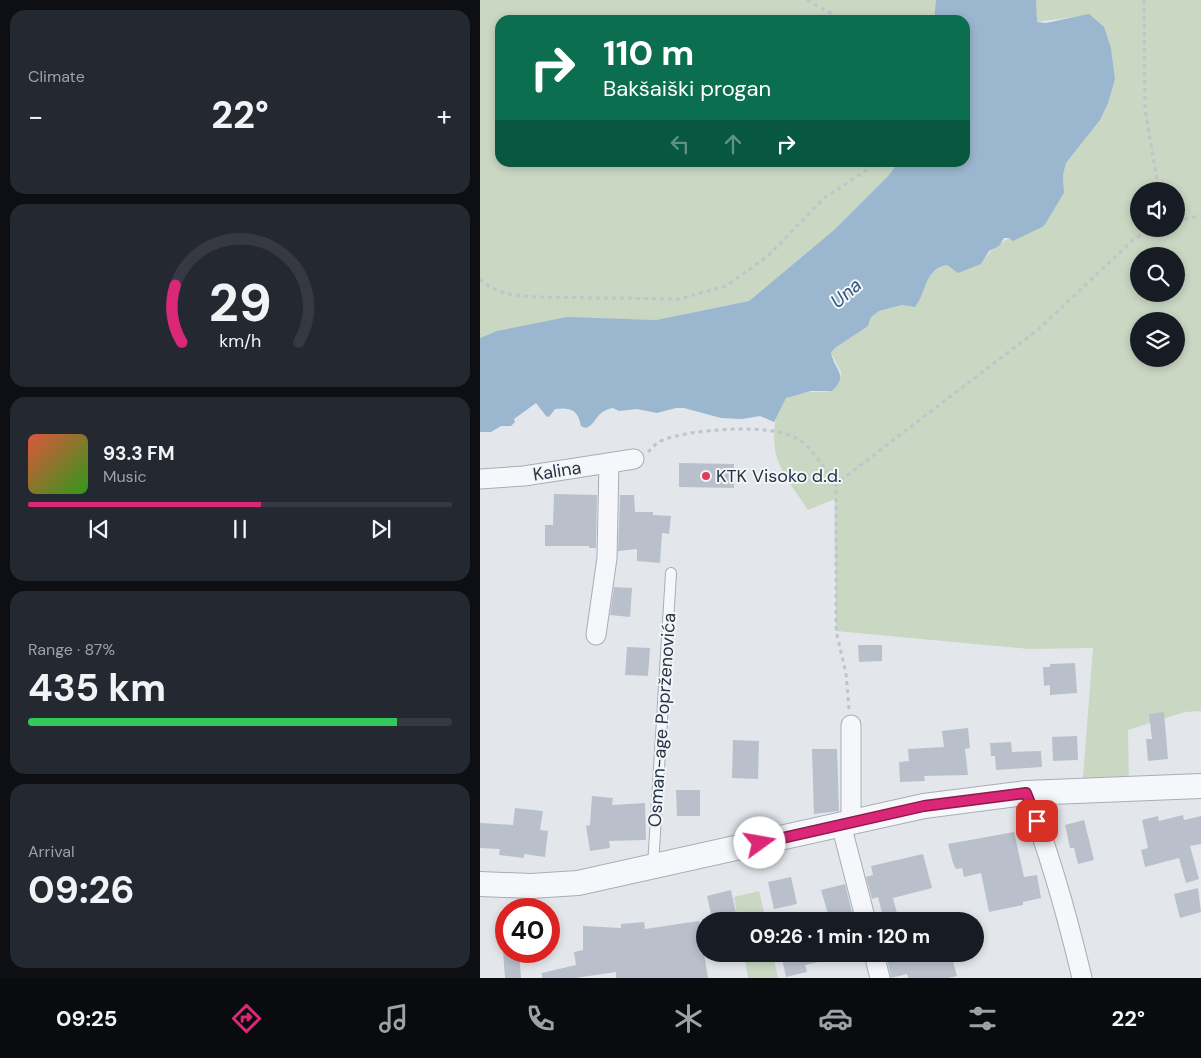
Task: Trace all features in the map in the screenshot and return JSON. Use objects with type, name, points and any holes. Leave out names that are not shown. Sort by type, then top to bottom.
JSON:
[{"type":"street","name":"Kalina","points":[[480,479],[524,476],[634,459]]},
{"type":"street","points":[[596,634],[607,558],[608,463]]},
{"type":"street","points":[[851,725],[846,823],[864,912]]},
{"type":"street","points":[[480,884],[531,886],[578,883],[924,806],[1026,793],[1201,786]]},
{"type":"street","points":[[1026,793],[1045,844],[1082,978]]},
{"type":"street","points":[[876,962],[880,978]]},
{"type":"lane","name":"Osman-age Poprženovića","points":[[653,867],[671,573]]},
{"type":"path","points":[[807,0],[834,15]]},
{"type":"path","points":[[1144,0],[1146,109],[1158,182]]},
{"type":"path","points":[[480,279],[497,290],[537,298],[679,299],[726,286],[768,256],[824,198],[871,167]]},
{"type":"path","points":[[1185,218],[1201,216]]},
{"type":"path","points":[[836,484],[1040,328],[1138,237]]},
{"type":"path","points":[[634,459],[647,452],[661,440],[687,434],[755,429],[785,432],[807,446],[836,484],[836,631],[846,673],[851,725]]},
{"type":"green space","points":[[480,0],[936,0],[934,15],[495,15],[495,167],[895,167],[834,230],[749,301],[656,320],[567,318],[497,331],[480,338]]},
{"type":"green space","points":[[1036,0],[1201,0],[1201,711],[1185,712],[1128,730],[1129,789],[1082,790],[1093,648],[1029,649],[836,631],[835,499],[808,510],[778,461],[774,437],[778,410],[786,398],[791,395],[809,392],[832,391],[840,379],[841,372],[831,353],[835,348],[868,326],[871,317],[879,311],[902,305],[915,307],[930,276],[940,267],[947,265],[954,269],[981,264],[987,255],[1001,243],[1044,226],[1064,193],[1063,175],[1066,163],[1100,120],[1115,79],[1111,48],[1075,17],[1036,22]]},
{"type":"green space","points":[[759,891],[764,912],[736,912],[734,897]]},
{"type":"green space","points":[[745,962],[775,962],[778,978],[748,978]]},
{"type":"water","name":"Una","points":[[936,0],[1036,0],[1037,22],[1046,23],[1089,14],[1104,27],[1111,48],[1115,79],[1108,103],[1100,120],[1066,163],[1063,175],[1064,193],[1044,226],[1013,241],[1009,238],[1004,238],[999,246],[989,251],[981,264],[958,273],[947,265],[934,271],[915,307],[902,305],[879,311],[871,317],[868,326],[835,348],[831,353],[840,381],[832,391],[811,391],[786,398],[774,422],[760,416],[742,419],[721,418],[684,408],[657,413],[637,409],[619,411],[613,408],[602,412],[586,428],[581,426],[576,413],[569,409],[555,409],[549,417],[546,416],[536,403],[514,419],[515,422],[511,426],[501,426],[491,432],[480,432],[480,338],[497,331],[567,317],[656,320],[749,301],[834,230],[895,167],[970,167],[970,15],[934,15]]},
{"type":"building","name":"KTK Visoko d.d.","points":[[679,463],[734,464],[734,488],[679,487]]},
{"type":"building","points":[[554,494],[597,495],[596,548],[589,548],[589,546],[545,546],[545,525],[553,525]]},
{"type":"building","points":[[620,495],[634,495],[635,512],[653,512],[653,515],[671,516],[669,534],[662,533],[660,563],[637,561],[637,549],[618,551]]},
{"type":"building","points":[[614,587],[632,588],[630,617],[610,615]]},
{"type":"building","points":[[858,645],[882,645],[882,661],[859,662]]},
{"type":"building","points":[[627,647],[650,648],[648,676],[625,675]]},
{"type":"building","points":[[1075,663],[1077,693],[1050,695],[1050,685],[1044,686],[1043,667],[1050,667],[1050,664]]},
{"type":"building","points":[[1164,712],[1168,759],[1148,761],[1146,739],[1152,739],[1149,714]]},
{"type":"building","points":[[968,728],[970,748],[965,749],[968,775],[924,776],[925,781],[900,782],[899,762],[909,761],[908,749],[944,747],[942,731]]},
{"type":"building","points":[[1077,736],[1078,760],[1053,761],[1052,737]]},
{"type":"building","points":[[733,740],[759,741],[758,779],[732,778]]},
{"type":"building","points":[[1011,742],[1012,752],[1041,751],[1042,767],[996,770],[995,756],[991,756],[990,743]]},
{"type":"building","points":[[812,749],[837,749],[839,811],[814,814]]},
{"type":"building","points":[[676,790],[700,790],[700,816],[677,816]]},
{"type":"building","points":[[592,796],[613,798],[612,805],[645,803],[646,840],[609,841],[610,848],[590,851],[586,826],[590,825]]},
{"type":"building","points":[[515,808],[543,811],[540,830],[548,831],[545,857],[524,854],[524,858],[499,855],[500,849],[480,848],[480,823],[513,825]]},
{"type":"building","points":[[1183,815],[1184,820],[1201,816],[1201,844],[1190,846],[1199,879],[1186,883],[1179,858],[1145,867],[1141,850],[1148,848],[1142,820],[1158,816],[1159,821]]},
{"type":"building","points":[[1084,820],[1094,860],[1078,864],[1074,848],[1070,848],[1065,825]]},
{"type":"building","points":[[1014,832],[1024,877],[1037,875],[1041,898],[1023,902],[1023,905],[989,912],[981,873],[964,877],[962,868],[956,869],[953,863],[948,844]]},
{"type":"building","points":[[923,854],[932,888],[893,898],[897,912],[882,912],[878,897],[872,899],[866,877],[873,875],[871,866]]},
{"type":"building","points":[[791,877],[797,904],[774,909],[768,882]]},
{"type":"building","points":[[845,884],[852,912],[827,912],[821,890]]},
{"type":"building","points":[[1198,888],[1201,912],[1180,918],[1174,894]]},
{"type":"building","points":[[731,890],[736,912],[711,912],[707,896]]},
{"type":"building","points":[[696,921],[696,962],[705,962],[708,978],[616,978],[616,972],[575,978],[542,978],[542,973],[576,965],[574,952],[583,950],[583,926],[621,928],[621,924],[644,922],[645,929]]},
{"type":"building","points":[[783,962],[818,962],[805,965],[807,972],[786,977]]},
{"type":"building","points":[[888,962],[953,962],[957,976],[948,978],[908,978],[907,974],[891,978]]},
{"type":"building","points":[[504,963],[520,963],[521,978],[505,978]]},
{"type":"place","name":"KTK Visoko d.d.","points":[[706,476]]},
{"type":"route","points":[[760,843],[924,806],[1026,793],[1037,821]]}]
